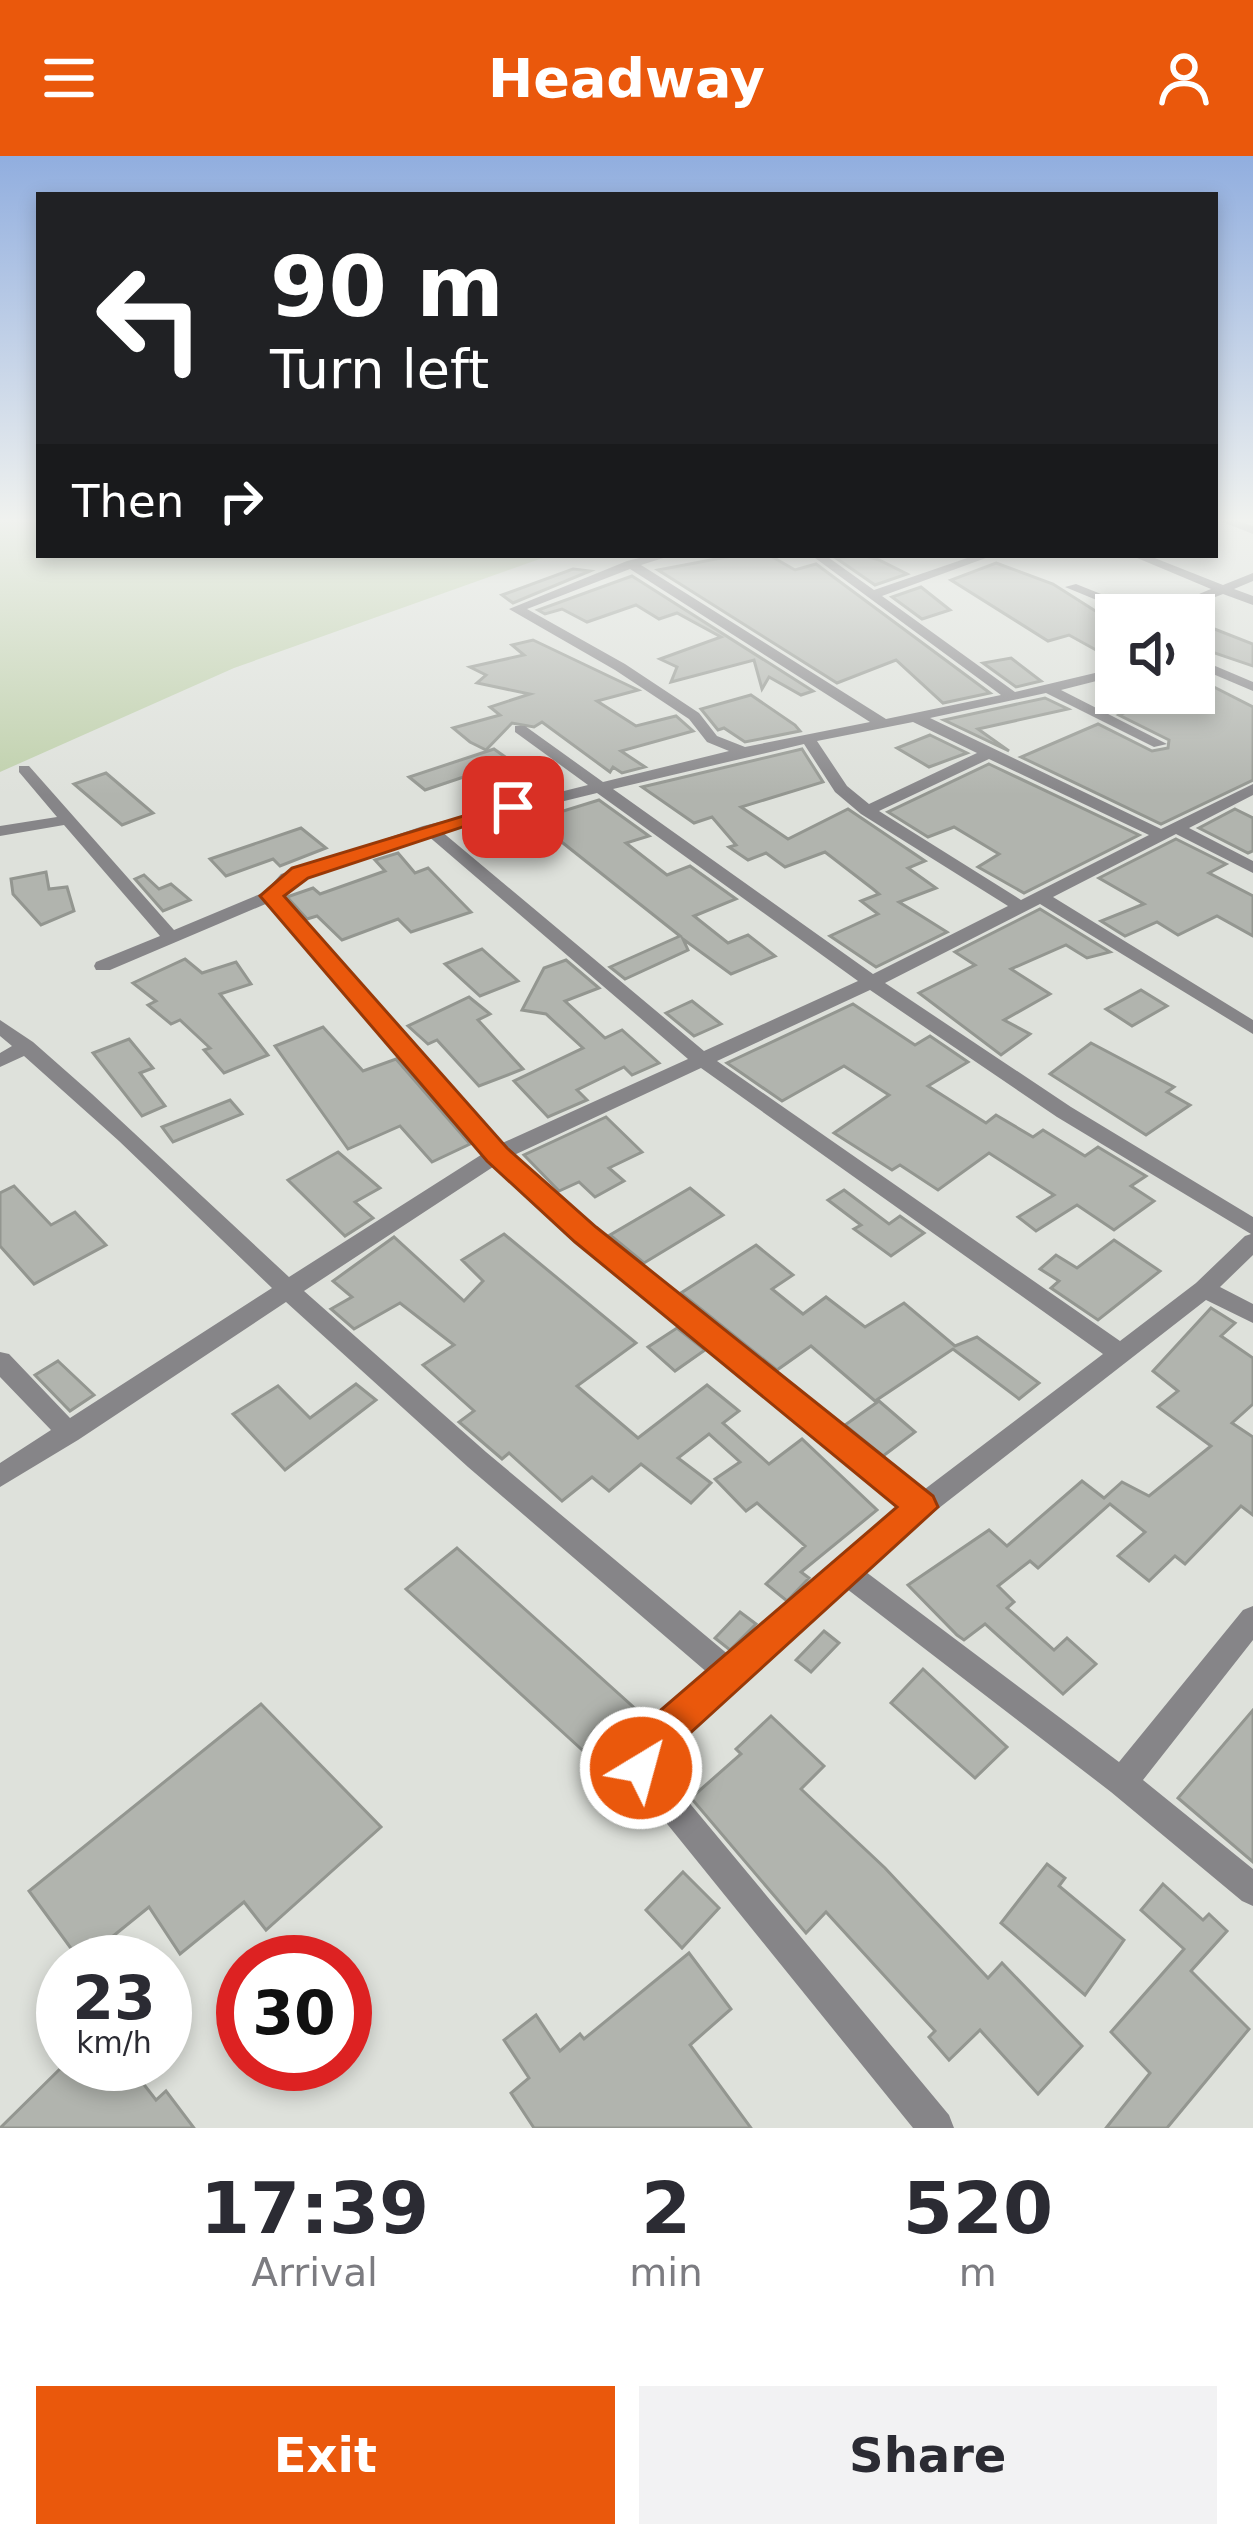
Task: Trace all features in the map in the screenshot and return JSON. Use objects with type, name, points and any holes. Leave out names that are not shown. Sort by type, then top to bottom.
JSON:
[{"type":"street","points":[[520,611],[620,667],[694,716],[712,740],[743,752]]},
{"type":"street","points":[[705,611],[884,724]]},
{"type":"street","points":[[899,611],[1012,697]]},
{"type":"street","points":[[1215,670],[1253,687]]},
{"type":"street","points":[[103,966],[271,896],[287,878],[429,829],[597,785],[1095,677]]},
{"type":"street","points":[[1048,689],[1159,744]]},
{"type":"street","points":[[915,717],[1253,868]]},
{"type":"street","points":[[520,729],[874,981],[1157,1173],[1253,1227]]},
{"type":"street","points":[[808,740],[841,789],[867,812],[1018,905]]},
{"type":"street","points":[[867,812],[988,753]]},
{"type":"street","points":[[24,769],[171,938]]},
{"type":"street","points":[[0,1476],[497,1154],[874,981],[1253,789]]},
{"type":"street","points":[[0,831],[65,820]]},
{"type":"street","points":[[429,829],[701,1060],[1120,1354]]},
{"type":"street","points":[[271,896],[497,1154],[586,1234],[921,1507]]},
{"type":"street","points":[[1040,896],[1253,1028]]},
{"type":"street","points":[[0,1026],[175,1176],[286,1288],[440,1430],[729,1673]]},
{"type":"street","points":[[0,1061],[26,1046]]},
{"type":"street","points":[[936,2128],[641,1768],[648,1746],[921,1507],[1204,1289],[1253,1242]]},
{"type":"street","points":[[1204,1289],[1253,1314]]},
{"type":"street","points":[[0,1361],[69,1432]]},
{"type":"street","points":[[848,1574],[1122,1782],[1253,1890]]},
{"type":"street","points":[[1122,1782],[1253,1618]]},
{"type":"green space","points":[[0,611],[394,611],[234,668],[0,772]]},
{"type":"building","points":[[566,611],[619,611],[587,622]]},
{"type":"building","points":[[646,611],[687,611],[813,691],[801,695],[769,677],[762,689],[754,660],[671,682],[677,667],[660,659],[721,637],[677,613],[659,619]]},
{"type":"building","points":[[723,611],[879,611],[990,693],[943,703],[896,660],[837,683]]},
{"type":"building","points":[[911,611],[947,611],[922,619]]},
{"type":"building","points":[[1000,611],[1095,611],[1095,649],[1069,635],[1048,641]]},
{"type":"building","points":[[1215,629],[1253,644],[1253,666],[1215,653]]},
{"type":"building","points":[[533,640],[638,690],[597,701],[636,726],[676,716],[693,731],[621,751],[645,767],[622,773],[613,767],[610,772],[542,722],[534,727],[512,723],[486,750],[470,742],[453,728],[500,715],[490,707],[530,694],[477,683],[486,675],[470,667],[524,655],[512,645]]},
{"type":"building","points":[[1011,658],[1041,681],[1016,687],[983,663]]},
{"type":"building","points":[[1215,688],[1253,707],[1253,780],[1161,824],[1021,757],[1098,724],[1152,751],[1168,748],[1169,740],[1119,715],[1215,714]]},
{"type":"building","points":[[751,695],[800,731],[745,742],[724,728],[718,730],[701,709]]},
{"type":"building","points":[[1045,698],[1068,709],[978,729],[1009,751],[944,720]]},
{"type":"building","points":[[930,735],[967,753],[929,767],[897,748]]},
{"type":"building","points":[[494,749],[511,761],[425,790],[409,777]]},
{"type":"building","points":[[802,749],[823,782],[741,807],[788,839],[848,809],[925,861],[908,868],[936,888],[899,902],[947,932],[876,967],[830,936],[878,914],[861,901],[879,894],[825,852],[785,867],[766,853],[748,860],[729,847],[736,845],[712,817],[694,823],[642,787]]},
{"type":"building","points":[[989,764],[1139,835],[1024,893],[978,867],[999,854],[954,827],[928,837],[888,812]]},
{"type":"building","points":[[106,773],[153,813],[122,825],[74,784]]},
{"type":"building","points":[[599,800],[649,836],[626,843],[667,875],[690,866],[736,899],[694,916],[728,943],[748,935],[775,956],[731,974],[683,939],[688,950],[625,979],[610,967],[680,936],[534,820]]},
{"type":"building","points":[[1235,809],[1253,818],[1253,851],[1248,853],[1199,828]]},
{"type":"building","points":[[301,828],[326,848],[280,866],[273,859],[226,876],[210,859]]},
{"type":"building","points":[[1176,839],[1226,864],[1209,873],[1253,896],[1253,936],[1217,916],[1178,935],[1157,922],[1125,936],[1101,921],[1144,904],[1099,878]]},
{"type":"building","points":[[398,853],[415,873],[428,868],[471,912],[411,932],[398,919],[342,940],[317,916],[307,919],[287,897],[313,888],[320,894],[385,871],[375,860]]},
{"type":"building","points":[[46,872],[49,889],[67,887],[74,911],[41,925],[13,894],[11,879]]},
{"type":"building","points":[[144,875],[159,889],[171,884],[190,900],[163,911],[135,879]]},
{"type":"building","points":[[1040,909],[1110,952],[1087,958],[1066,945],[1011,969],[1050,994],[1004,1020],[1030,1034],[1001,1055],[919,993],[975,965],[955,952]]},
{"type":"building","points":[[482,949],[518,981],[480,996],[445,964]]},
{"type":"building","points":[[185,959],[202,973],[236,962],[251,984],[220,994],[268,1055],[224,1073],[204,1050],[210,1048],[180,1020],[171,1024],[148,1005],[156,1001],[133,983]]},
{"type":"building","points":[[566,960],[599,988],[565,1001],[605,1038],[622,1030],[659,1063],[632,1075],[624,1067],[577,1090],[587,1100],[548,1117],[514,1081],[583,1048],[546,1014],[522,1010],[544,968]]},
{"type":"building","points":[[1141,990],[1167,1006],[1132,1026],[1106,1009]]},
{"type":"building","points":[[469,997],[490,1014],[478,1020],[523,1069],[479,1086],[437,1040],[428,1044],[408,1026]]},
{"type":"building","points":[[692,1001],[721,1024],[694,1036],[666,1013]]},
{"type":"building","points":[[853,1004],[915,1045],[930,1036],[968,1062],[928,1086],[986,1123],[996,1115],[1033,1137],[1043,1130],[1085,1156],[1098,1147],[1146,1176],[1131,1186],[1154,1201],[1114,1230],[1077,1205],[1036,1231],[1018,1217],[1054,1195],[989,1153],[938,1190],[900,1165],[892,1170],[834,1133],[889,1095],[844,1066],[782,1101],[727,1063]]},
{"type":"building","points":[[323,1027],[363,1071],[396,1059],[470,1144],[432,1162],[400,1126],[348,1149],[275,1046]]},
{"type":"building","points":[[129,1039],[153,1068],[140,1073],[165,1106],[142,1116],[93,1053]]},
{"type":"building","points":[[1091,1043],[1174,1087],[1167,1092],[1190,1105],[1146,1135],[1050,1074]]},
{"type":"building","points":[[230,1100],[242,1114],[173,1142],[162,1127]]},
{"type":"building","points":[[606,1117],[642,1152],[609,1168],[624,1181],[595,1197],[579,1182],[559,1191],[524,1155]]},
{"type":"building","points":[[338,1152],[380,1188],[355,1202],[373,1218],[345,1236],[288,1180]]},
{"type":"building","points":[[14,1186],[51,1225],[75,1212],[106,1245],[34,1284],[0,1246],[0,1193]]},
{"type":"building","points":[[690,1188],[723,1215],[644,1263],[610,1235]]},
{"type":"building","points":[[844,1190],[889,1224],[900,1216],[924,1233],[891,1256],[854,1229],[861,1225],[828,1200]]},
{"type":"building","points":[[504,1234],[636,1343],[577,1386],[638,1438],[707,1385],[739,1411],[723,1423],[769,1464],[802,1439],[877,1510],[801,1572],[809,1578],[787,1601],[766,1584],[805,1546],[757,1503],[746,1511],[715,1479],[740,1462],[709,1434],[678,1458],[711,1483],[691,1503],[641,1464],[609,1491],[592,1477],[562,1501],[509,1453],[502,1459],[459,1422],[474,1411],[423,1365],[454,1345],[400,1303],[354,1329],[331,1309],[352,1297],[333,1281],[394,1237],[464,1301],[483,1281],[462,1260]]},
{"type":"building","points":[[1114,1240],[1160,1271],[1098,1320],[1051,1288],[1059,1281],[1040,1269],[1056,1255],[1077,1268]]},
{"type":"building","points":[[756,1245],[793,1275],[772,1289],[803,1314],[826,1297],[865,1327],[904,1303],[955,1346],[977,1337],[1039,1383],[1019,1399],[953,1349],[875,1401],[811,1346],[777,1370],[681,1293]]},
{"type":"building","points":[[1211,1308],[1235,1323],[1221,1336],[1253,1358],[1253,1404],[1232,1423],[1253,1437],[1253,1515],[1241,1506],[1185,1564],[1175,1556],[1149,1581],[1118,1556],[1145,1532],[1110,1504],[1038,1568],[1030,1561],[998,1586],[1014,1602],[1007,1608],[1054,1650],[1067,1638],[1096,1664],[1063,1694],[985,1624],[964,1640],[957,1635],[908,1585],[989,1530],[1007,1546],[1082,1481],[1104,1498],[1122,1482],[1149,1496],[1211,1446],[1158,1407],[1178,1391],[1153,1371]]},
{"type":"building","points":[[677,1328],[705,1350],[675,1371],[648,1347]]},
{"type":"building","points":[[58,1361],[94,1395],[70,1411],[35,1375]]},
{"type":"building","points":[[356,1384],[376,1400],[285,1470],[233,1414],[278,1386],[310,1418]]},
{"type":"building","points":[[879,1401],[915,1432],[883,1456],[845,1425]]},
{"type":"building","points":[[457,1548],[640,1713],[591,1758],[406,1589]]},
{"type":"building","points":[[740,1612],[756,1624],[730,1650],[715,1638]]},
{"type":"building","points":[[824,1631],[839,1643],[811,1672],[796,1660]]},
{"type":"building","points":[[923,1669],[1007,1747],[975,1778],[891,1703]]},
{"type":"building","points":[[261,1704],[381,1827],[266,1930],[244,1902],[192,1944],[192,1935],[167,1935],[149,1907],[114,1935],[61,1935],[29,1891]]},
{"type":"building","points":[[1253,1710],[1253,1862],[1178,1798]]},
{"type":"building","points":[[771,1716],[824,1766],[801,1789],[885,1868],[988,1978],[1002,1963],[1082,2046],[1038,2094],[980,2030],[949,2060],[929,2037],[935,2031],[826,1912],[806,1933],[691,1798],[741,1754],[736,1749]]},
{"type":"building","points":[[1047,1864],[1065,1878],[1059,1886],[1124,1940],[1085,1995],[1001,1923]]},
{"type":"building","points":[[683,1872],[719,1908],[682,1948],[646,1910]]},
{"type":"building","points":[[1163,1884],[1203,1920],[1209,1914],[1227,1931],[1191,1971],[1249,2029],[1167,2128],[1106,2128],[1150,2073],[1111,2032],[1184,1949],[1141,1910]]},
{"type":"building","points":[[689,1953],[731,2009],[690,2045],[751,2128],[534,2128],[511,2093],[529,2078],[504,2040],[536,2015],[560,2051],[580,2034],[584,2039]]},
{"type":"building","points":[[38,2091],[149,2091],[156,2100],[166,2091],[194,2128],[0,2128]]},
{"type":"route","points":[[513,807],[429,829],[300,873],[287,878],[271,896],[497,1154],[586,1234],[921,1507],[648,1746],[641,1768]]}]
